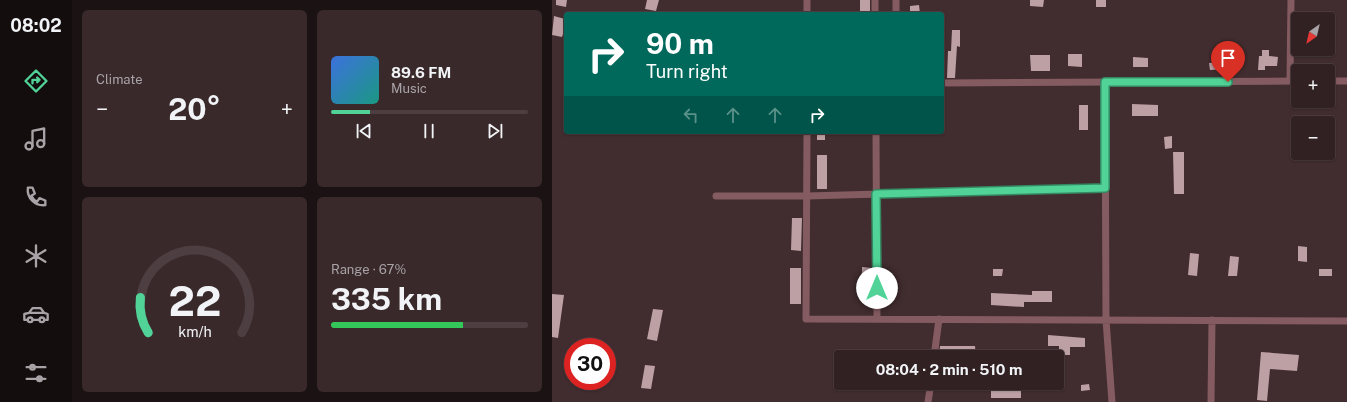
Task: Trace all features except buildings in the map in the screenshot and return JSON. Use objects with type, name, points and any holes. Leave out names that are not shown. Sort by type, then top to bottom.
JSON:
[{"type":"street","points":[[807,0],[807,12]]},
{"type":"street","points":[[875,0],[875,12]]},
{"type":"street","points":[[896,0],[896,12]]},
{"type":"street","points":[[944,83],[1290,81],[1291,0]]},
{"type":"street","points":[[1105,82],[1106,320],[1112,402]]},
{"type":"street","points":[[1335,82],[1347,82]]},
{"type":"street","points":[[807,134],[806,319],[1347,320]]},
{"type":"street","points":[[876,134],[877,319]]},
{"type":"street","points":[[716,196],[807,196],[1105,188]]},
{"type":"street","points":[[935,350],[939,319]]},
{"type":"street","points":[[1211,402],[1212,320]]},
{"type":"street","points":[[928,402],[930,390]]},
{"type":"route","points":[[877,288],[876,194],[1105,188],[1105,82],[1228,82]]}]
